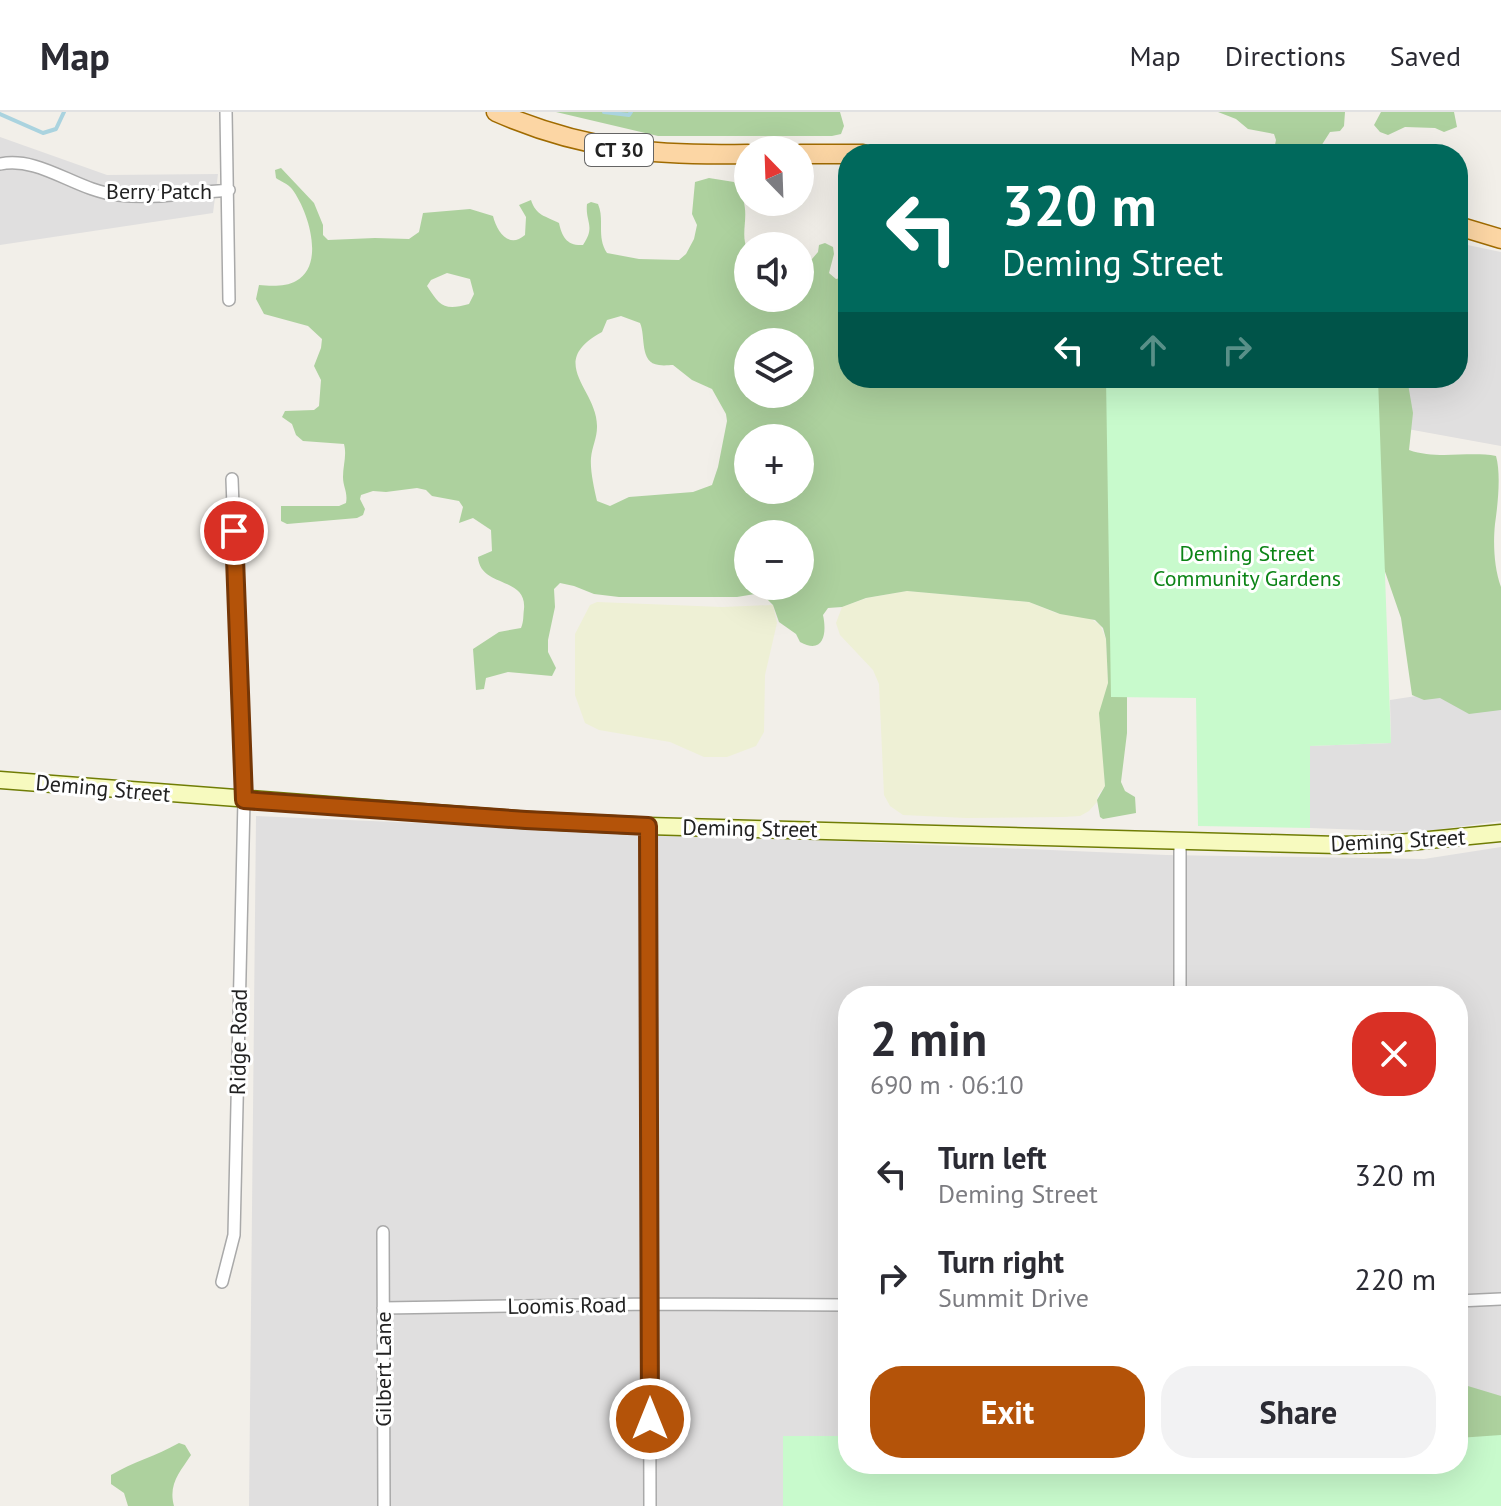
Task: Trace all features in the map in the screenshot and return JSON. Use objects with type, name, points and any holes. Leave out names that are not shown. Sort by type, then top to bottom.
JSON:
[{"type":"main road","name":"CT 30","points":[[496,112],[558,136],[615,149],[678,156],[734,154]]},
{"type":"main road","points":[[814,154],[838,154]]},
{"type":"main road","points":[[1468,229],[1501,239]]},
{"type":"street","points":[[226,112],[229,300]]},
{"type":"street","name":"Berry Patch","points":[[0,164],[29,163],[89,190],[118,195],[172,195],[229,190]]},
{"type":"street","name":"Ridge Road","points":[[222,1282],[234,1235],[244,800],[232,479]]},
{"type":"street","name":"Deming Street","points":[[0,780],[244,800],[648,826],[1388,844],[1501,833]]},
{"type":"street","points":[[648,826],[650,1506]]},
{"type":"street","points":[[1180,841],[1180,986]]},
{"type":"street","name":"Gilbert Lane","points":[[383,1232],[384,1506]]},
{"type":"street","points":[[1468,1301],[1501,1299]]},
{"type":"street","name":"Loomis Road","points":[[383,1308],[838,1305]]},
{"type":"shaded area","points":[[0,137],[107,175],[218,174],[213,213],[0,245]]},
{"type":"shaded area","points":[[1468,245],[1501,252],[1501,446],[1380,424],[1378,388],[1468,388]]},
{"type":"shaded area","points":[[1501,683],[1501,821],[1419,832],[1310,828],[1309,746],[1391,743],[1390,700]]},
{"type":"shaded area","points":[[256,816],[1166,855],[1424,859],[1501,847],[1501,1435],[1468,1437],[1468,986],[838,986],[838,1436],[783,1436],[783,1506],[249,1506]]},
{"type":"green space","points":[[556,112],[840,112],[844,126],[841,134],[832,136],[658,136]]},
{"type":"green space","points":[[1218,112],[1345,112],[1344,126],[1340,131],[1330,132],[1322,144],[1275,144],[1274,134],[1248,129],[1236,119]]},
{"type":"green space","points":[[1381,112],[1454,112],[1457,127],[1444,132],[1435,128],[1405,127],[1388,135],[1374,125]]},
{"type":"green space","points":[[281,168],[314,203],[323,225],[323,235],[328,240],[409,239],[419,232],[423,213],[470,209],[493,216],[504,237],[514,240],[525,235],[526,217],[519,205],[531,200],[539,212],[559,223],[566,240],[583,245],[589,228],[587,204],[591,202],[598,204],[600,210],[602,240],[607,253],[639,259],[679,260],[694,239],[697,225],[692,214],[695,182],[709,178],[734,182],[734,216],[745,216],[744,232],[734,232],[734,312],[814,312],[814,257],[819,245],[825,243],[833,247],[829,273],[838,278],[838,388],[1409,388],[1413,413],[1409,450],[1430,454],[1496,456],[1498,489],[1494,547],[1501,587],[1501,710],[1469,714],[1440,698],[1424,700],[1412,695],[1401,618],[1381,560],[1127,691],[1127,733],[1121,782],[1125,791],[1135,797],[1136,813],[1103,819],[1097,800],[1105,786],[1099,713],[1108,683],[1103,628],[1095,620],[1060,614],[1029,602],[907,591],[828,608],[823,615],[822,640],[814,646],[808,645],[800,642],[796,634],[779,622],[768,600],[814,600],[814,520],[734,520],[734,597],[619,597],[594,594],[560,583],[554,589],[555,607],[548,640],[548,652],[556,668],[552,676],[508,672],[486,678],[484,689],[476,690],[473,649],[499,632],[521,628],[524,609],[518,591],[486,574],[481,567],[478,557],[492,551],[491,530],[473,518],[459,523],[463,507],[459,501],[432,496],[426,490],[417,488],[373,491],[361,495],[365,509],[363,515],[357,518],[287,524],[281,521],[281,506],[339,506],[346,503],[344,444],[303,441],[296,435],[292,424],[282,417],[285,411],[314,410],[319,406],[321,380],[314,366],[322,339],[308,326],[264,314],[256,299],[259,285],[273,286],[296,281],[310,263],[312,250],[308,223],[298,198],[276,178],[275,170]],"holes":[[[447,273],[470,279],[474,294],[469,304],[454,307],[439,302],[427,286],[431,280]],[[621,316],[640,323],[648,359],[659,365],[673,365],[692,380],[712,389],[727,421],[712,485],[693,492],[629,497],[610,506],[597,501],[592,479],[591,463],[597,431],[595,413],[578,377],[577,355],[585,343],[602,332],[607,320]]]},
{"type":"green space","name":"Deming Street Community Gardens","points":[[1106,388],[1378,388],[1391,743],[1310,746],[1310,828],[1198,826],[1196,698],[1111,697]]},
{"type":"green space","points":[[907,591],[1029,602],[1056,613],[1088,617],[1100,625],[1106,639],[1108,683],[1101,728],[1105,786],[1089,811],[1080,816],[1064,817],[966,818],[903,815],[890,806],[884,795],[879,684],[873,670],[840,635],[836,623],[842,607],[867,598]]},
{"type":"green space","points":[[597,602],[722,607],[773,605],[777,623],[765,675],[764,732],[756,746],[727,757],[704,757],[670,742],[599,730],[585,723],[575,695],[575,634],[590,605]]},
{"type":"green space","points":[[1468,1386],[1501,1396],[1501,1463],[1468,1462]]},
{"type":"green space","points":[[1501,1435],[1501,1506],[783,1506],[783,1436],[838,1436],[838,1474],[1468,1474],[1468,1437]]},
{"type":"green space","points":[[179,1443],[185,1445],[191,1455],[174,1485],[174,1506],[128,1506],[124,1493],[111,1484],[111,1475]]},
{"type":"waterway","points":[[0,114],[43,133],[56,129],[64,112]]},
{"type":"waterway","points":[[604,112],[629,115],[631,112]]},
{"type":"route","points":[[234,531],[244,800],[648,826],[650,1419]]}]
